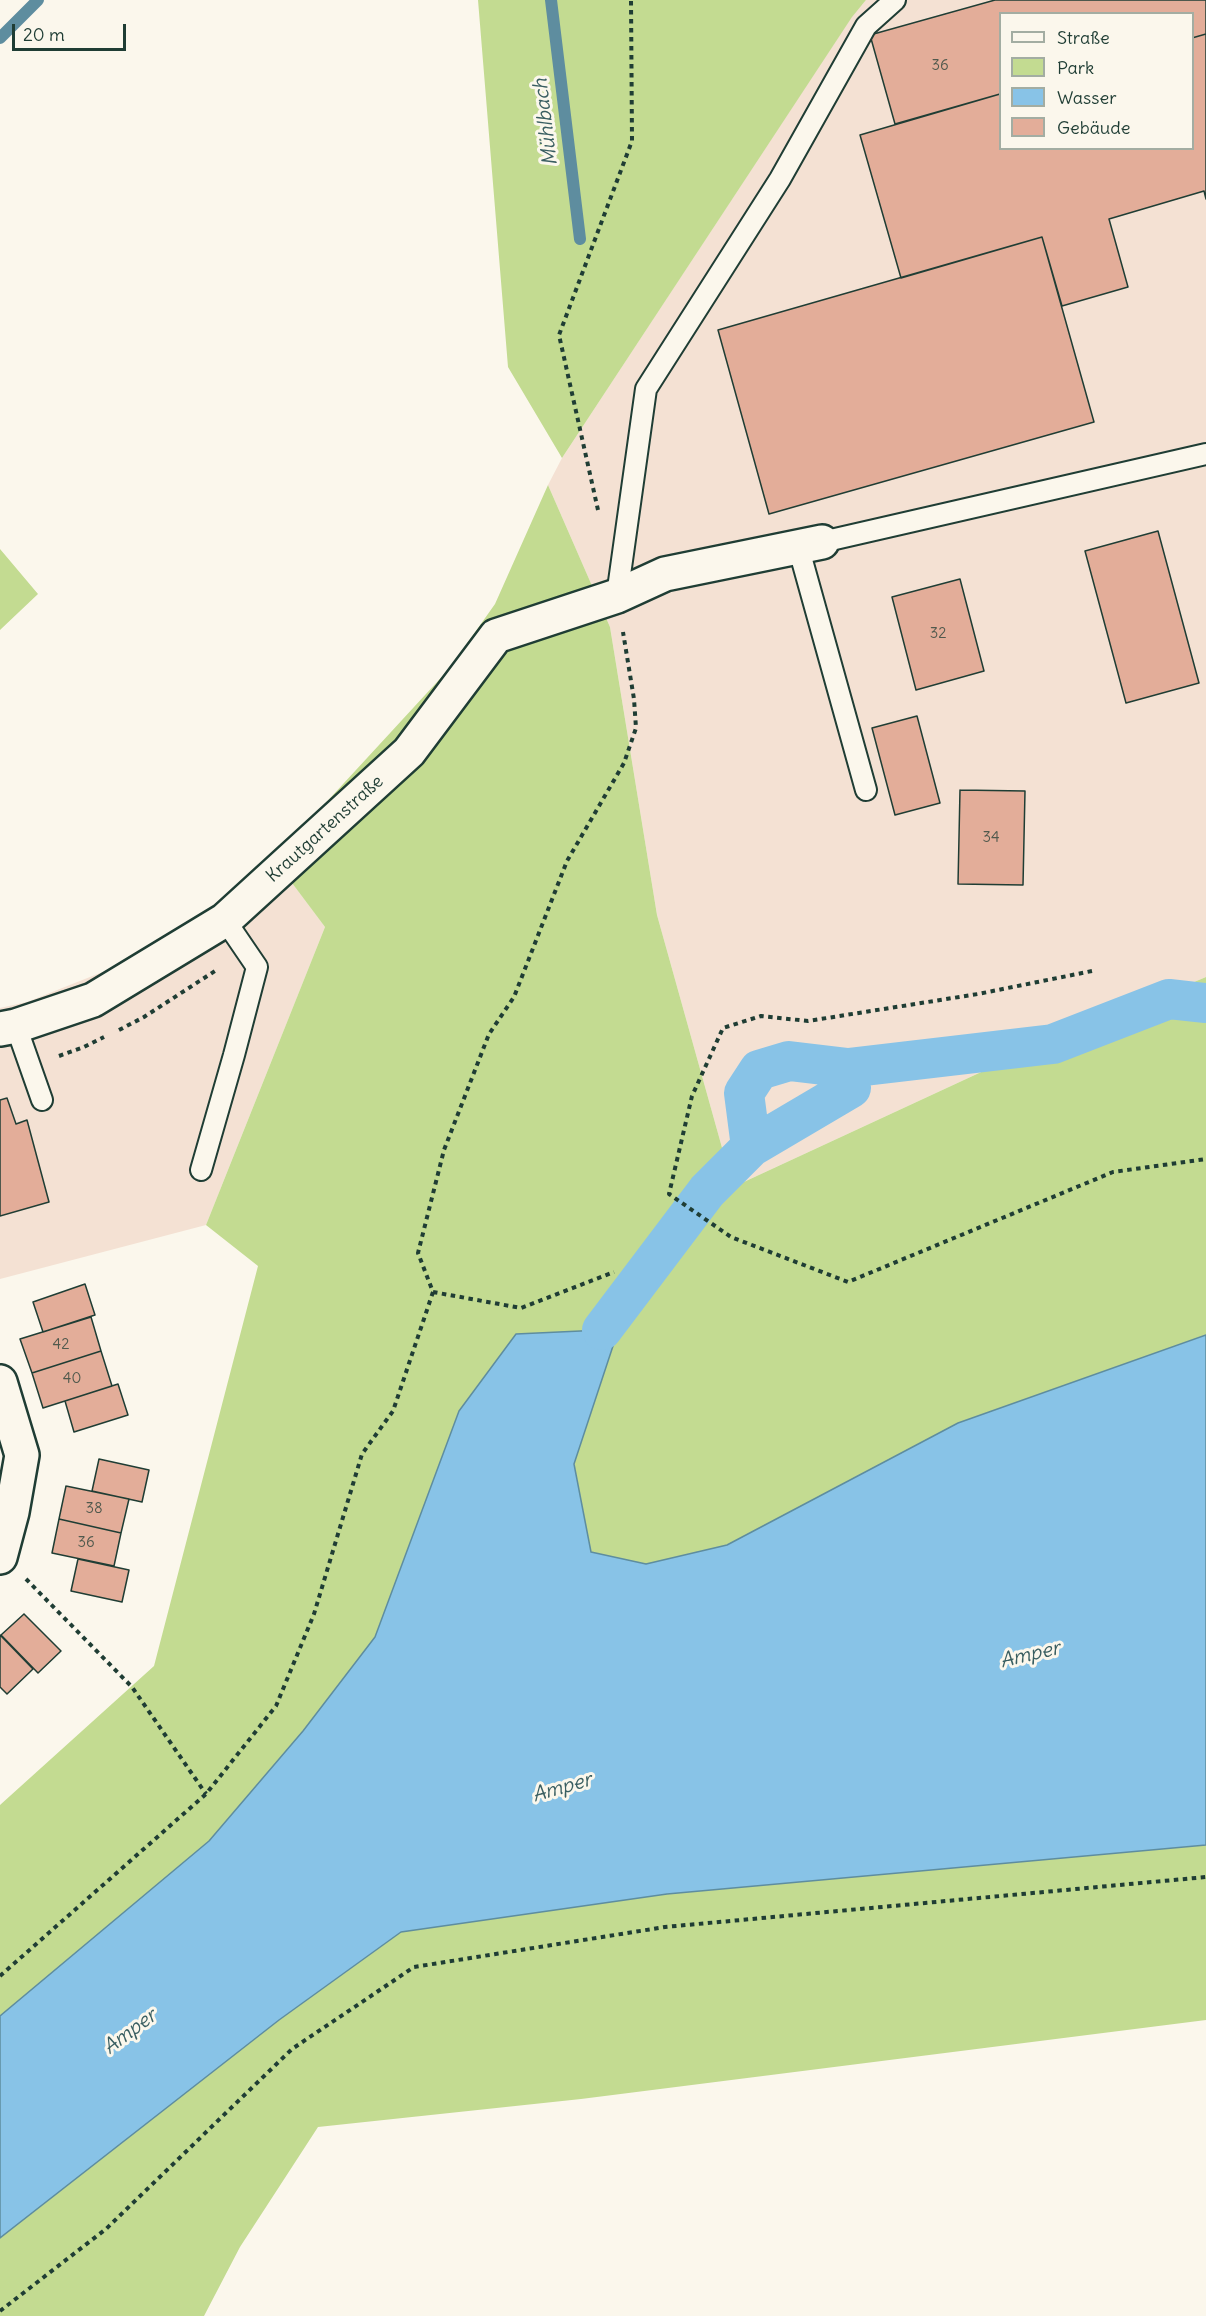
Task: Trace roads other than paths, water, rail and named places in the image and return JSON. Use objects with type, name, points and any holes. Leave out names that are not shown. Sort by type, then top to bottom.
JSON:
[{"type":"street","name":"Krautgartenstraße","points":[[8,1028],[93,999],[225,920],[409,752],[496,636],[617,596],[665,574],[810,544]]},
{"type":"street","points":[[0,1382],[22,1455],[1,1556]]},
{"type":"lane","points":[[617,596],[646,389],[774,189],[866,26],[895,0]]},
{"type":"lane","points":[[866,790],[810,544],[1206,454]]},
{"type":"lane","points":[[201,1170],[257,967],[225,920]]},
{"type":"lane","points":[[8,1028],[42,1100]]},
{"type":"water","name":"Amper","points":[[602,1330],[613,1346],[574,1464],[591,1552],[646,1564],[727,1545],[958,1423],[1206,1335],[1206,1845],[667,1894],[401,1932],[279,2020],[0,2238],[0,2016],[209,1841],[303,1731],[375,1637],[459,1411],[516,1334]]},
{"type":"waterway","points":[[0,38],[38,0]]},
{"type":"waterway","name":"Mühlbach","points":[[551,0],[580,239]]},
{"type":"waterway","points":[[602,1330],[707,1191],[751,1147],[851,1088],[848,1068],[1053,1044],[1169,999],[1206,1003]]},
{"type":"waterway","points":[[751,1147],[744,1093],[759,1070],[789,1061],[848,1068]]}]
